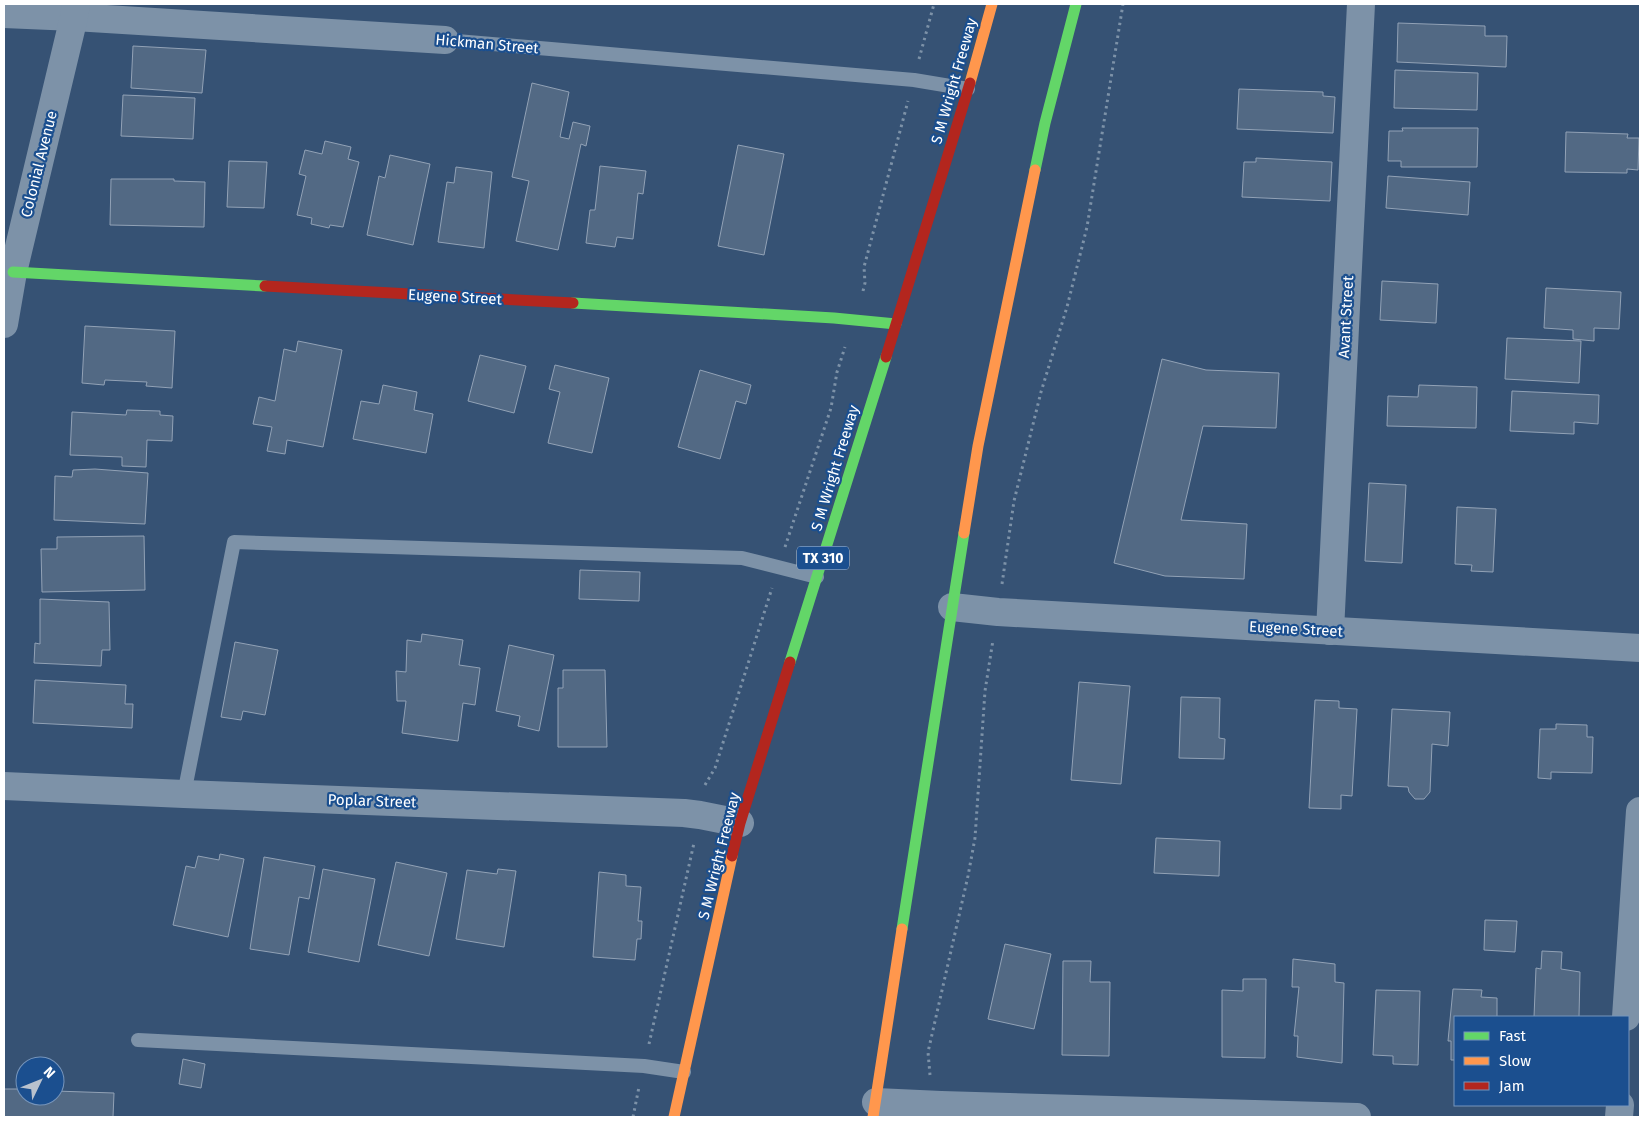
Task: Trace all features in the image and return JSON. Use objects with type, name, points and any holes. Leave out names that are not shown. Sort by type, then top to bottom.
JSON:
[{"type":"main road","name":"S M Wright Freeway","points":[[674,1117],[740,823],[896,324],[992,4]]},
{"type":"main road","points":[[874,1109],[978,446],[1045,123],[1076,4]]},
{"type":"main road","name":"Eugene Street","points":[[13,272],[855,319],[896,324]]},
{"type":"street","name":"Avant Street","points":[[1330,630],[1361,4]]},
{"type":"street","name":"Hickman Street","points":[[4,14],[75,10],[445,40]]},
{"type":"street","name":"Colonial Avenue","points":[[4,324],[13,272],[75,10]]},
{"type":"street","name":"Eugene Street","points":[[952,607],[998,612],[1640,648]]},
{"type":"street","name":"Poplar Street","points":[[4,786],[684,813],[740,823]]},
{"type":"street","points":[[1626,1016],[1640,811]]},
{"type":"street","points":[[874,1109],[926,1104],[1357,1117]]},
{"type":"lane","name":"Hickman Street","points":[[445,40],[914,80],[968,89]]},
{"type":"lane","points":[[184,794],[234,542],[742,558],[817,577]]},
{"type":"lane","points":[[138,1040],[644,1066],[684,1072]]},
{"type":"path","points":[[633,1117],[690,865],[705,784],[715,768],[778,566],[831,408],[837,372],[865,283],[864,267],[934,4]]},
{"type":"path","points":[[926,1104],[930,1076],[928,1052],[975,838],[985,692],[1014,501],[1041,392],[1067,307],[1087,227],[1124,4]]},
{"type":"building","points":[[1398,23],[1485,26],[1485,36],[1507,36],[1506,67],[1397,62]]},
{"type":"building","points":[[133,46],[206,50],[202,93],[131,88]]},
{"type":"building","points":[[1395,70],[1478,73],[1477,110],[1394,108]]},
{"type":"building","points":[[532,83],[569,92],[560,137],[569,139],[573,122],[590,126],[586,146],[581,144],[558,250],[516,241],[529,181],[512,177]]},
{"type":"building","points":[[1239,89],[1323,92],[1323,96],[1335,97],[1333,133],[1237,129]]},
{"type":"building","points":[[123,95],[195,98],[193,139],[121,136]]},
{"type":"building","points":[[1402,128],[1478,128],[1477,167],[1401,167],[1401,161],[1388,161],[1389,131],[1403,131]]},
{"type":"building","points":[[1566,132],[1628,134],[1627,138],[1639,138],[1638,170],[1627,169],[1627,173],[1565,172]]},
{"type":"building","points":[[325,141],[351,147],[348,159],[359,162],[343,227],[330,225],[329,228],[311,224],[312,218],[297,215],[306,176],[299,174],[305,150],[322,154]]},
{"type":"building","points":[[738,145],[784,154],[764,255],[718,246]]},
{"type":"building","points":[[390,155],[430,164],[413,245],[367,235],[379,176],[385,178]]},
{"type":"building","points":[[1256,158],[1332,162],[1330,201],[1242,197],[1244,162],[1256,162]]},
{"type":"building","points":[[229,161],[267,162],[264,208],[227,207]]},
{"type":"building","points":[[600,166],[646,171],[643,194],[638,193],[633,239],[617,237],[615,247],[586,243],[590,210],[595,210]]},
{"type":"building","points":[[456,167],[492,172],[484,248],[438,242],[447,182],[454,183]]},
{"type":"building","points":[[1388,176],[1470,182],[1468,215],[1386,208]]},
{"type":"building","points":[[111,179],[174,179],[174,181],[205,182],[204,227],[110,225]]},
{"type":"building","points":[[1382,281],[1438,284],[1436,323],[1380,320]]},
{"type":"building","points":[[1546,288],[1621,292],[1619,329],[1594,328],[1594,341],[1573,339],[1573,330],[1544,328]]},
{"type":"building","points":[[85,326],[175,331],[172,388],[146,386],[147,382],[105,380],[104,385],[82,383]]},
{"type":"building","points":[[1507,338],[1581,341],[1579,383],[1505,379]]},
{"type":"building","points":[[298,341],[342,350],[323,447],[287,440],[285,454],[267,451],[272,427],[253,424],[259,397],[275,401],[284,349],[296,352]]},
{"type":"building","points":[[480,355],[526,366],[514,413],[468,401]]},
{"type":"building","points":[[1162,359],[1206,370],[1279,373],[1276,428],[1203,426],[1181,520],[1247,524],[1244,579],[1165,576],[1114,563]]},
{"type":"building","points":[[555,365],[609,378],[592,453],[548,443],[560,392],[549,389]]},
{"type":"building","points":[[700,370],[751,385],[746,404],[736,401],[720,459],[678,447]]},
{"type":"building","points":[[383,385],[417,392],[414,410],[433,414],[426,453],[353,439],[361,401],[379,404]]},
{"type":"building","points":[[1419,385],[1477,387],[1476,428],[1387,426],[1388,396],[1418,397]]},
{"type":"building","points":[[1512,391],[1599,395],[1598,424],[1574,422],[1574,434],[1510,431]]},
{"type":"building","points":[[127,410],[160,411],[160,415],[173,416],[172,441],[147,440],[146,467],[122,466],[122,457],[70,455],[72,412],[126,415]]},
{"type":"building","points":[[95,469],[148,473],[145,524],[54,520],[55,476],[72,477],[73,470]]},
{"type":"building","points":[[1369,483],[1406,485],[1402,563],[1365,561]]},
{"type":"building","points":[[1457,507],[1496,509],[1493,572],[1471,571],[1472,565],[1455,564]]},
{"type":"building","points":[[144,536],[145,590],[42,592],[41,549],[57,549],[57,537]]},
{"type":"building","points":[[580,570],[640,572],[639,601],[579,599]]},
{"type":"building","points":[[40,599],[109,602],[110,650],[102,650],[101,666],[34,663],[35,643],[40,644]]},
{"type":"building","points":[[422,634],[463,640],[459,665],[480,668],[475,705],[463,703],[458,741],[402,733],[406,701],[397,701],[396,671],[406,672],[407,640],[421,642]]},
{"type":"building","points":[[235,642],[278,650],[265,715],[243,711],[241,720],[221,717]]},
{"type":"building","points":[[509,645],[554,655],[539,731],[518,726],[520,716],[496,711]]},
{"type":"building","points":[[563,670],[605,670],[607,747],[558,747],[558,688],[563,688]]},
{"type":"building","points":[[35,680],[126,685],[125,704],[133,704],[132,728],[33,723]]},
{"type":"building","points":[[1079,682],[1130,686],[1121,784],[1071,780]]},
{"type":"building","points":[[1181,697],[1220,698],[1219,738],[1225,739],[1224,759],[1179,758]]},
{"type":"building","points":[[1315,700],[1339,701],[1339,708],[1357,709],[1352,796],[1341,795],[1341,809],[1309,808]]},
{"type":"building","points":[[1392,709],[1450,712],[1448,746],[1432,744],[1430,792],[1424,799],[1415,799],[1409,792],[1408,787],[1388,786]]},
{"type":"building","points":[[1556,724],[1587,725],[1587,737],[1593,737],[1592,773],[1551,772],[1551,779],[1538,778],[1540,729],[1556,729]]},
{"type":"building","points":[[1156,838],[1220,841],[1219,876],[1154,873]]},
{"type":"building","points":[[220,854],[244,859],[228,937],[173,925],[186,866],[195,868],[198,856],[219,860]]},
{"type":"building","points":[[264,857],[315,866],[309,899],[299,897],[289,955],[250,949]]},
{"type":"building","points":[[396,862],[447,873],[429,956],[378,945]]},
{"type":"building","points":[[323,869],[375,879],[359,962],[308,952]]},
{"type":"building","points":[[498,869],[516,871],[504,947],[456,939],[467,870],[497,874]]},
{"type":"building","points":[[599,872],[626,875],[626,886],[641,887],[638,921],[642,921],[641,939],[637,939],[635,960],[593,957]]},
{"type":"building","points":[[1485,920],[1517,921],[1515,952],[1484,950]]},
{"type":"building","points":[[1005,944],[1051,954],[1034,1029],[988,1019]]},
{"type":"building","points":[[1542,951],[1562,952],[1561,969],[1580,972],[1579,1016],[1534,1016],[1536,968],[1541,969]]},
{"type":"building","points":[[1293,959],[1335,964],[1335,982],[1344,983],[1342,1063],[1297,1057],[1298,1036],[1294,1036],[1299,987],[1292,987]]},
{"type":"building","points":[[1063,961],[1091,961],[1090,982],[1110,982],[1109,1056],[1062,1055]]},
{"type":"building","points":[[1243,979],[1266,979],[1265,1058],[1222,1057],[1222,990],[1243,991]]},
{"type":"building","points":[[1453,989],[1482,990],[1481,997],[1497,998],[1497,1016],[1454,1016],[1454,1060],[1451,1060],[1451,1041],[1448,1041]]},
{"type":"building","points":[[1376,990],[1420,991],[1418,1065],[1393,1064],[1393,1056],[1373,1055]]},
{"type":"building","points":[[183,1059],[205,1064],[201,1088],[179,1084]]},
{"type":"building","points":[[4,1089],[15,1089],[15,1106],[65,1106],[65,1091],[114,1093],[113,1117],[4,1117]]},
{"type":"traffic: fast","points":[[1035,170],[1045,123],[1076,4]]},
{"type":"traffic: fast","points":[[13,272],[265,286]]},
{"type":"traffic: fast","points":[[573,303],[834,318],[896,324]]},
{"type":"traffic: fast","points":[[790,662],[886,357]]},
{"type":"traffic: fast","points":[[902,929],[964,533]]},
{"type":"traffic: slow","points":[[970,83],[992,4]]},
{"type":"traffic: slow","points":[[964,533],[978,446],[1035,170]]},
{"type":"traffic: slow","points":[[674,1117],[732,856]]},
{"type":"traffic: slow","points":[[873,1117],[902,929]]},
{"type":"traffic: jam","points":[[886,357],[970,83]]},
{"type":"traffic: jam","points":[[265,286],[573,303]]},
{"type":"traffic: jam","points":[[732,856],[740,823],[790,662]]}]
